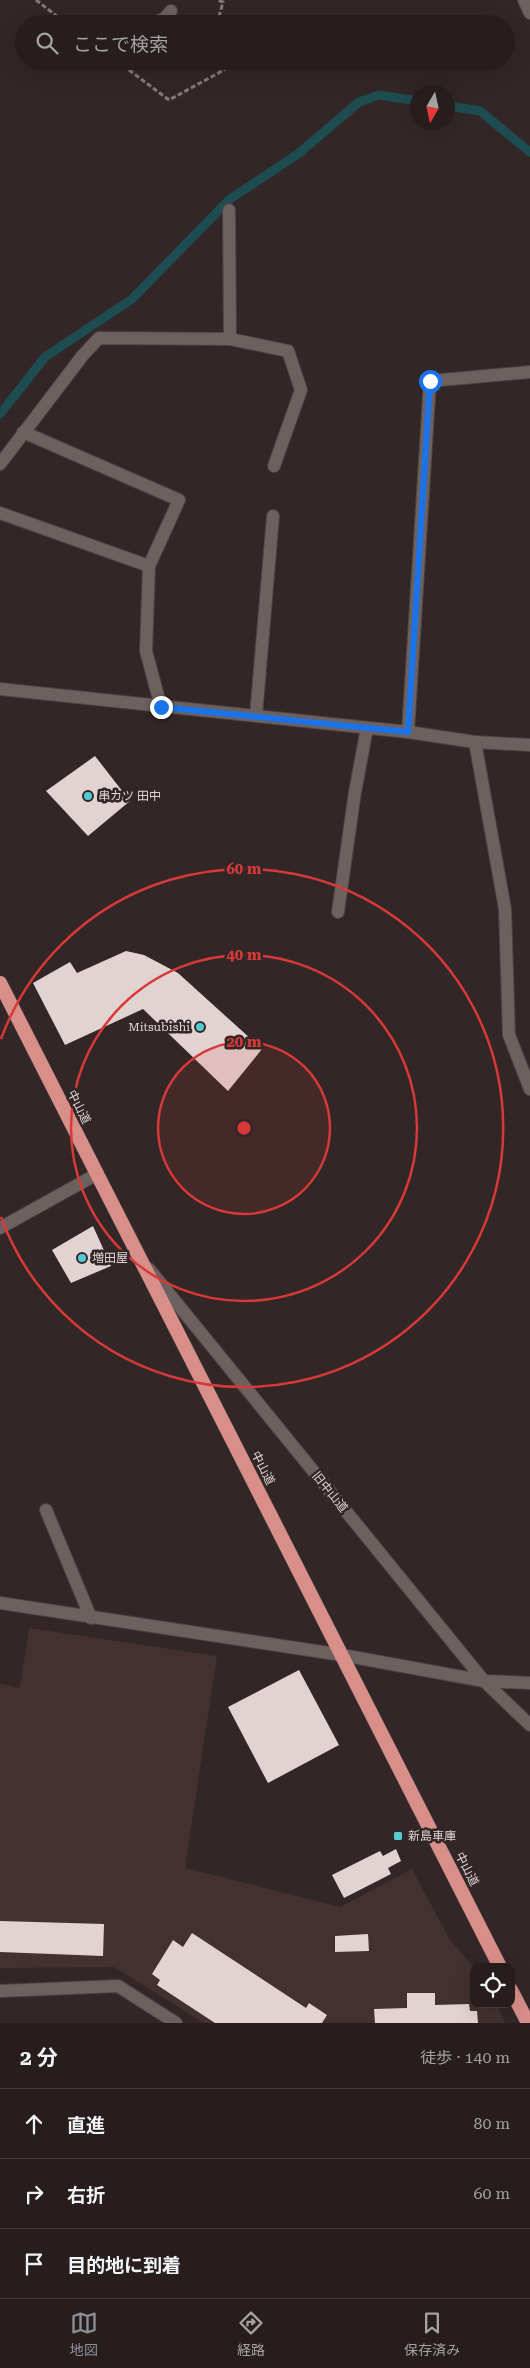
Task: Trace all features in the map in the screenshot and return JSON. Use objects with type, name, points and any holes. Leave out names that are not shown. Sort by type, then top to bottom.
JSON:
[{"type":"highway","name":"中山道","points":[[0,983],[136,1254],[498,1963]]},
{"type":"highway","points":[[515,1998],[528,2023]]},
{"type":"street","points":[[524,0],[530,13]]},
{"type":"street","points":[[168,15],[172,11]]},
{"type":"street","points":[[229,210],[230,339]]},
{"type":"street","points":[[0,464],[83,355],[99,338],[230,339],[288,351],[301,390],[274,466]]},
{"type":"street","points":[[408,732],[430,381],[530,372]]},
{"type":"street","points":[[23,432],[179,500],[149,566],[146,651],[161,707]]},
{"type":"street","points":[[0,513],[149,566]]},
{"type":"street","points":[[256,716],[273,516]]},
{"type":"street","points":[[0,689],[408,732],[475,742],[530,745]]},
{"type":"street","points":[[338,912],[355,792],[367,728]]},
{"type":"street","points":[[475,742],[504,909],[509,1035],[530,1089]]},
{"type":"street","points":[[0,1228],[96,1174]]},
{"type":"street","name":"旧中山道","points":[[136,1254],[484,1681],[530,1725]]},
{"type":"street","points":[[46,1510],[92,1618]]},
{"type":"street","points":[[0,1602],[92,1618],[342,1655],[484,1681],[530,1683]]},
{"type":"street","points":[[0,1991],[118,1986],[176,2023]]},
{"type":"path","points":[[36,0],[55,15]]},
{"type":"path","points":[[218,0],[224,1],[220,15]]},
{"type":"path","points":[[129,70],[169,100],[224,70]]},
{"type":"shaded area","points":[[29,1628],[217,1656],[185,1868],[340,1907],[412,1869],[450,1940],[470,1963],[470,2008],[499,2008],[505,2023],[204,2023],[114,1967],[0,1968],[0,1684],[20,1688]]},
{"type":"building","name":"串カツ 田中","points":[[95,756],[130,801],[88,836],[46,791]]},
{"type":"building","name":"Mitsubishi","points":[[126,951],[144,955],[178,973],[262,1049],[228,1091],[143,1009],[65,1045],[33,983],[70,962],[77,973]]},
{"type":"building","name":"増田屋","points":[[93,1226],[111,1266],[71,1283],[52,1250]]},
{"type":"building","points":[[299,1670],[339,1745],[268,1783],[228,1707]]},
{"type":"building","points":[[396,1849],[401,1861],[388,1868],[391,1874],[344,1898],[332,1875],[380,1851],[383,1856]]},
{"type":"building","points":[[0,1921],[104,1924],[103,1956],[0,1952]]},
{"type":"building","points":[[192,1933],[306,2008],[309,2003],[327,2015],[322,2023],[215,2023],[157,1985],[160,1980],[152,1974],[173,1940],[183,1947]]},
{"type":"building","points":[[368,1934],[369,1951],[335,1952],[335,1936]]},
{"type":"building","points":[[407,1993],[435,1993],[435,2005],[469,2004],[470,2011],[477,2011],[478,2023],[375,2023],[374,2009],[407,2008]]},
{"type":"waterway","points":[[0,414],[45,357],[132,299],[230,199],[298,154],[359,102],[379,95],[410,100]]},
{"type":"waterway","points":[[455,107],[480,111],[530,152]]},
{"type":"place","name":"串カツ 田中","points":[[88,796]]},
{"type":"place","name":"Mitsubishi","points":[[200,1027]]},
{"type":"place","name":"増田屋","points":[[82,1258]]},
{"type":"place","name":"新島車庫","points":[[398,1836]]},
{"type":"route","points":[[161,707],[408,732],[430,381]]}]
